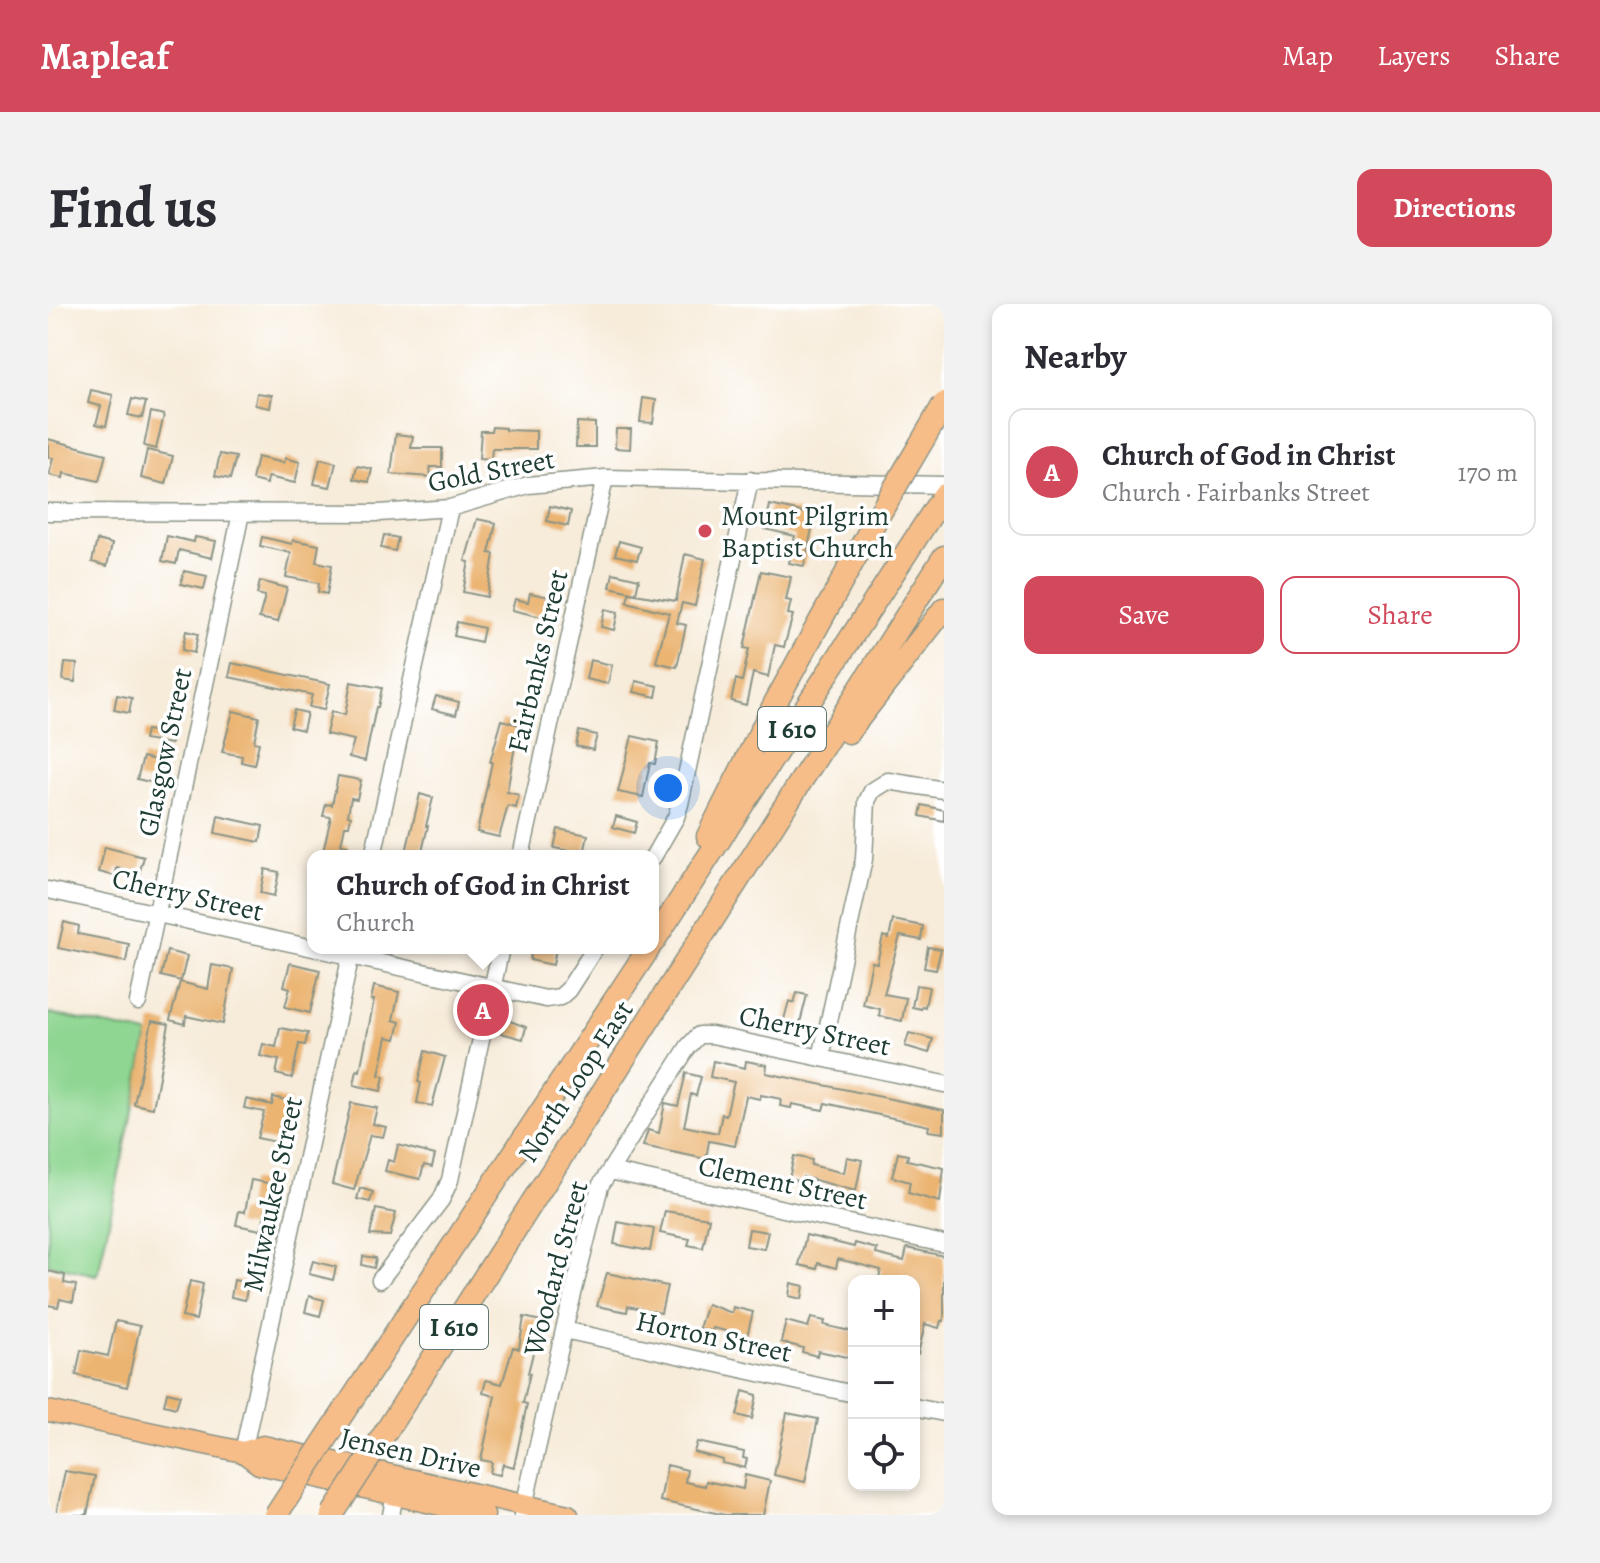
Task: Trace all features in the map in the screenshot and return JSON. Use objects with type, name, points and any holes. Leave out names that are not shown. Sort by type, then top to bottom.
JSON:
[{"type":"highway","points":[[659,930],[774,705],[874,523],[944,404]]},
{"type":"highway","name":"North Loop East","points":[[659,933],[944,495]]},
{"type":"highway","name":"North Loop East","points":[[332,1515],[944,557]]},
{"type":"highway","points":[[766,837],[944,609]]},
{"type":"highway","name":"North Loop East","points":[[276,1515],[645,954]]},
{"type":"main road","name":"Jensen Drive","points":[[48,1411],[243,1452],[259,1464],[484,1515]]},
{"type":"main road","name":"Jensen Drive","points":[[395,1496],[568,1515]]},
{"type":"street","name":"Gold Street","points":[[48,512],[339,514],[450,508],[528,485],[605,478],[944,485]]},
{"type":"street","name":"Fairbanks Street","points":[[522,850],[605,478]]},
{"type":"street","points":[[657,850],[680,804],[750,480]]},
{"type":"street","points":[[374,850],[450,508]]},
{"type":"street","name":"Glasgow Street","points":[[138,1002],[241,513]]},
{"type":"street","points":[[821,1058],[864,859],[866,803],[872,791],[888,781],[944,790]]},
{"type":"street","name":"Cherry Street","points":[[48,890],[307,944]]},
{"type":"street","name":"Milwaukee Street","points":[[243,1452],[352,954]]},
{"type":"street","name":"Cherry Street","points":[[356,954],[493,988],[551,998],[560,997],[568,990],[591,954]]},
{"type":"street","points":[[380,1280],[441,1200],[450,1180],[500,954]]},
{"type":"street","name":"Cherry Street","points":[[684,1054],[699,1035],[712,1035],[944,1084]]},
{"type":"street","name":"Woodard Street","points":[[523,1510],[600,1186],[684,1054]]},
{"type":"street","name":"Clement Street","points":[[610,1171],[944,1244]]},
{"type":"street","name":"Horton Street","points":[[564,1330],[848,1393]]},
{"type":"street","points":[[920,1408],[944,1413]]},
{"type":"green space","points":[[48,1013],[148,1034],[96,1275],[48,1264]]},
{"type":"building","points":[[91,390],[113,395],[106,426],[96,424],[101,406],[88,403]]},
{"type":"building","points":[[257,393],[272,395],[270,408],[255,405]]},
{"type":"building","points":[[643,398],[656,400],[653,423],[640,422]]},
{"type":"building","points":[[132,399],[146,402],[142,418],[128,415]]},
{"type":"building","points":[[151,412],[164,415],[156,449],[144,446]]},
{"type":"building","points":[[577,422],[595,423],[595,447],[576,447]]},
{"type":"building","points":[[492,427],[536,431],[536,449],[492,449],[491,460],[479,459],[481,431],[491,431]]},
{"type":"building","points":[[616,429],[631,429],[630,449],[615,448]]},
{"type":"building","points":[[396,434],[413,436],[411,448],[442,448],[442,467],[430,467],[431,477],[391,474]]},
{"type":"building","points":[[48,439],[106,454],[99,481],[64,473],[63,478],[49,475],[53,458],[48,457]]},
{"type":"building","points":[[147,450],[173,456],[166,484],[141,478]]},
{"type":"building","points":[[220,454],[236,457],[230,479],[215,476]]},
{"type":"building","points":[[257,457],[284,463],[285,458],[300,462],[295,483],[268,477],[267,484],[252,480]]},
{"type":"building","points":[[320,459],[336,463],[330,487],[314,484]]},
{"type":"building","points":[[357,466],[372,469],[369,482],[354,479]]},
{"type":"building","points":[[770,505],[815,515],[804,566],[789,563],[795,536],[765,529]]},
{"type":"building","points":[[550,506],[571,511],[568,526],[547,521]]},
{"type":"building","points":[[477,519],[496,523],[489,553],[494,554],[487,597],[463,592],[469,562],[465,561]]},
{"type":"building","points":[[384,535],[398,538],[395,551],[381,548]]},
{"type":"building","points":[[167,536],[194,542],[195,537],[216,541],[212,558],[179,550],[176,564],[162,561]]},
{"type":"building","points":[[262,537],[292,544],[293,540],[319,545],[316,562],[332,565],[327,594],[318,592],[319,583],[286,577],[291,553],[260,546]]},
{"type":"building","points":[[97,540],[112,544],[107,566],[92,562]]},
{"type":"building","points":[[619,541],[641,547],[637,560],[615,555]]},
{"type":"building","points":[[685,554],[705,559],[695,606],[682,603],[677,623],[686,625],[677,667],[656,662],[669,613],[627,602],[629,593],[676,601]]},
{"type":"building","points":[[184,571],[207,576],[204,589],[181,584]]},
{"type":"building","points":[[761,571],[791,577],[786,600],[791,601],[788,614],[793,615],[784,647],[775,645],[768,677],[753,673],[746,705],[731,701],[736,679],[742,681],[749,649],[744,648]]},
{"type":"building","points":[[613,573],[639,579],[636,593],[610,587]]},
{"type":"building","points":[[260,581],[287,588],[278,622],[259,618],[265,596],[257,594]]},
{"type":"building","points":[[530,593],[550,597],[546,618],[512,610],[515,599],[528,602]]},
{"type":"building","points":[[605,609],[618,612],[614,630],[601,627]]},
{"type":"building","points":[[457,622],[484,628],[481,642],[454,636]]},
{"type":"building","points":[[186,631],[198,634],[194,653],[182,650]]},
{"type":"building","points":[[590,660],[612,665],[608,684],[586,679]]},
{"type":"building","points":[[65,663],[77,664],[75,682],[63,680]]},
{"type":"building","points":[[232,663],[330,684],[324,710],[309,707],[312,695],[229,677]]},
{"type":"building","points":[[636,681],[658,686],[656,697],[634,692]]},
{"type":"building","points":[[351,682],[382,688],[365,761],[349,757],[354,740],[326,734],[331,712],[345,715]]},
{"type":"building","points":[[117,695],[132,698],[129,713],[114,710]]},
{"type":"building","points":[[436,696],[459,702],[456,715],[432,709]]},
{"type":"building","points":[[294,710],[307,713],[303,730],[290,727]]},
{"type":"building","points":[[233,711],[259,717],[254,742],[259,743],[254,765],[241,762],[242,756],[222,752]]},
{"type":"building","points":[[502,720],[523,726],[519,741],[516,740],[507,792],[519,795],[516,808],[508,806],[499,837],[477,832],[490,762]]},
{"type":"building","points":[[146,730],[173,734],[171,744],[144,740]]},
{"type":"building","points":[[579,731],[597,735],[593,750],[576,746]]},
{"type":"building","points":[[632,736],[659,742],[655,764],[650,763],[643,797],[618,792]]},
{"type":"building","points":[[143,757],[163,762],[158,784],[137,779]]},
{"type":"building","points":[[338,776],[361,780],[357,799],[351,798],[349,826],[345,826],[341,845],[348,846],[347,850],[323,850],[331,817],[323,816],[326,804],[332,805]]},
{"type":"building","points":[[420,794],[433,798],[422,850],[406,850]]},
{"type":"building","points":[[922,805],[944,810],[944,821],[920,816]]},
{"type":"building","points":[[218,816],[263,826],[260,842],[215,833]]},
{"type":"building","points":[[616,816],[637,822],[634,833],[613,827]]},
{"type":"building","points":[[558,829],[588,835],[585,850],[554,848]]},
{"type":"building","points":[[105,847],[144,857],[139,874],[117,868],[115,876],[99,872]]},
{"type":"building","points":[[265,869],[279,872],[274,896],[260,893]]},
{"type":"building","points":[[893,920],[923,926],[921,940],[900,936],[884,994],[906,998],[902,1021],[879,1016],[880,1009],[863,1005],[872,962],[877,963],[883,936],[889,938]]},
{"type":"building","points":[[64,922],[79,926],[78,934],[129,944],[126,962],[58,948]]},
{"type":"building","points":[[928,947],[941,949],[936,970],[924,968]]},
{"type":"building","points":[[167,951],[187,956],[181,981],[161,976]]},
{"type":"building","points":[[531,954],[555,954],[553,965],[530,960]]},
{"type":"building","points":[[290,963],[320,970],[310,1013],[285,1007],[290,988],[284,986]]},
{"type":"building","points":[[212,965],[233,969],[223,1024],[186,1016],[185,1024],[170,1020],[180,982],[208,989]]},
{"type":"building","points":[[916,985],[929,987],[925,1007],[921,1009],[912,1007]]},
{"type":"building","points":[[374,986],[399,992],[393,1020],[400,1022],[396,1039],[387,1037],[379,1075],[384,1076],[381,1091],[354,1085],[357,1070],[360,1071]]},
{"type":"building","points":[[797,993],[807,995],[799,1027],[783,1023],[789,1001],[794,1003]]},
{"type":"building","points":[[505,1019],[526,1027],[523,1039],[501,1033]]},
{"type":"building","points":[[152,1021],[169,1024],[153,1108],[134,1104]]},
{"type":"building","points":[[280,1028],[308,1033],[305,1045],[299,1044],[292,1078],[276,1074],[279,1060],[260,1056],[263,1044],[276,1047]]},
{"type":"building","points":[[909,1033],[933,1039],[929,1053],[905,1046]]},
{"type":"building","points":[[425,1051],[445,1057],[432,1106],[417,1103]]},
{"type":"building","points":[[713,1061],[745,1068],[746,1061],[767,1065],[766,1073],[944,1110],[944,1133],[928,1131],[929,1126],[825,1103],[823,1110],[792,1104],[791,1108],[780,1106],[781,1099],[761,1095],[760,1099],[746,1096],[735,1146],[709,1141],[706,1159],[643,1146],[648,1130],[659,1133],[665,1103],[678,1106],[686,1073],[701,1077],[696,1096],[691,1094],[684,1126],[718,1133],[734,1082],[710,1077]]},
{"type":"building","points":[[273,1097],[290,1101],[287,1121],[293,1123],[291,1133],[279,1129],[276,1142],[257,1138],[264,1112],[244,1108],[246,1099],[272,1105]]},
{"type":"building","points":[[351,1103],[377,1108],[373,1124],[386,1127],[383,1137],[370,1135],[354,1190],[332,1184]]},
{"type":"building","points":[[398,1145],[435,1155],[432,1167],[424,1165],[420,1179],[385,1171],[388,1160],[394,1162]]},
{"type":"building","points":[[898,1153],[908,1155],[907,1160],[944,1168],[940,1202],[908,1193],[910,1182],[892,1177]]},
{"type":"building","points":[[794,1156],[812,1160],[811,1165],[844,1173],[847,1157],[862,1160],[856,1191],[803,1177],[802,1182],[789,1179]]},
{"type":"building","points":[[251,1180],[273,1184],[261,1230],[236,1225],[239,1211],[245,1212]]},
{"type":"building","points":[[360,1188],[373,1192],[370,1202],[357,1199]]},
{"type":"building","points":[[376,1209],[396,1213],[390,1236],[370,1235]]},
{"type":"building","points":[[665,1211],[709,1218],[703,1248],[688,1245],[690,1239],[660,1233]]},
{"type":"building","points":[[618,1222],[654,1229],[650,1251],[614,1244]]},
{"type":"building","points":[[749,1229],[768,1232],[764,1249],[746,1246]]},
{"type":"building","points":[[806,1235],[854,1247],[855,1243],[877,1249],[876,1254],[904,1261],[907,1248],[944,1256],[944,1321],[941,1321],[939,1328],[925,1324],[920,1345],[920,1275],[880,1275],[881,1270],[838,1259],[836,1268],[818,1263],[817,1269],[799,1265]]},
{"type":"building","points":[[363,1256],[376,1258],[374,1268],[362,1265]]},
{"type":"building","points":[[313,1261],[336,1267],[333,1280],[309,1274]]},
{"type":"building","points":[[48,1271],[65,1275],[64,1283],[76,1285],[73,1302],[60,1299],[58,1307],[48,1305]]},
{"type":"building","points":[[607,1273],[667,1286],[661,1313],[628,1306],[627,1312],[597,1306]]},
{"type":"building","points":[[234,1280],[248,1283],[245,1300],[231,1297]]},
{"type":"building","points":[[190,1281],[203,1284],[196,1320],[182,1317]]},
{"type":"building","points":[[791,1283],[804,1286],[802,1299],[789,1296]]},
{"type":"building","points":[[309,1296],[324,1300],[320,1316],[305,1312]]},
{"type":"building","points":[[707,1304],[732,1313],[733,1307],[753,1312],[747,1336],[699,1328]]},
{"type":"building","points":[[524,1317],[541,1321],[528,1373],[523,1403],[527,1404],[514,1467],[503,1464],[500,1475],[490,1473],[492,1462],[481,1460],[495,1396],[483,1393],[486,1380],[502,1384],[513,1347],[519,1349]]},
{"type":"building","points":[[811,1318],[825,1321],[824,1325],[848,1331],[848,1357],[818,1351],[817,1356],[781,1342],[786,1321],[808,1327]]},
{"type":"building","points":[[116,1321],[140,1326],[127,1387],[76,1375],[81,1350],[108,1356]]},
{"type":"building","points":[[743,1391],[757,1395],[752,1419],[737,1415]]},
{"type":"building","points":[[167,1392],[180,1395],[176,1408],[164,1405]]},
{"type":"building","points":[[787,1413],[818,1419],[805,1482],[774,1475]]},
{"type":"building","points":[[697,1442],[744,1452],[743,1458],[747,1459],[745,1468],[694,1452]]},
{"type":"building","points":[[667,1465],[687,1470],[685,1482],[705,1486],[706,1481],[743,1489],[745,1475],[770,1481],[763,1515],[725,1515],[660,1501]]},
{"type":"building","points":[[65,1471],[95,1476],[87,1515],[56,1515]]},
{"type":"place","name":"Mount Pilgrim Baptist Church","points":[[705,531]]},
{"type":"place","name":"Church of God in Christ","points":[[483,1010]]}]
